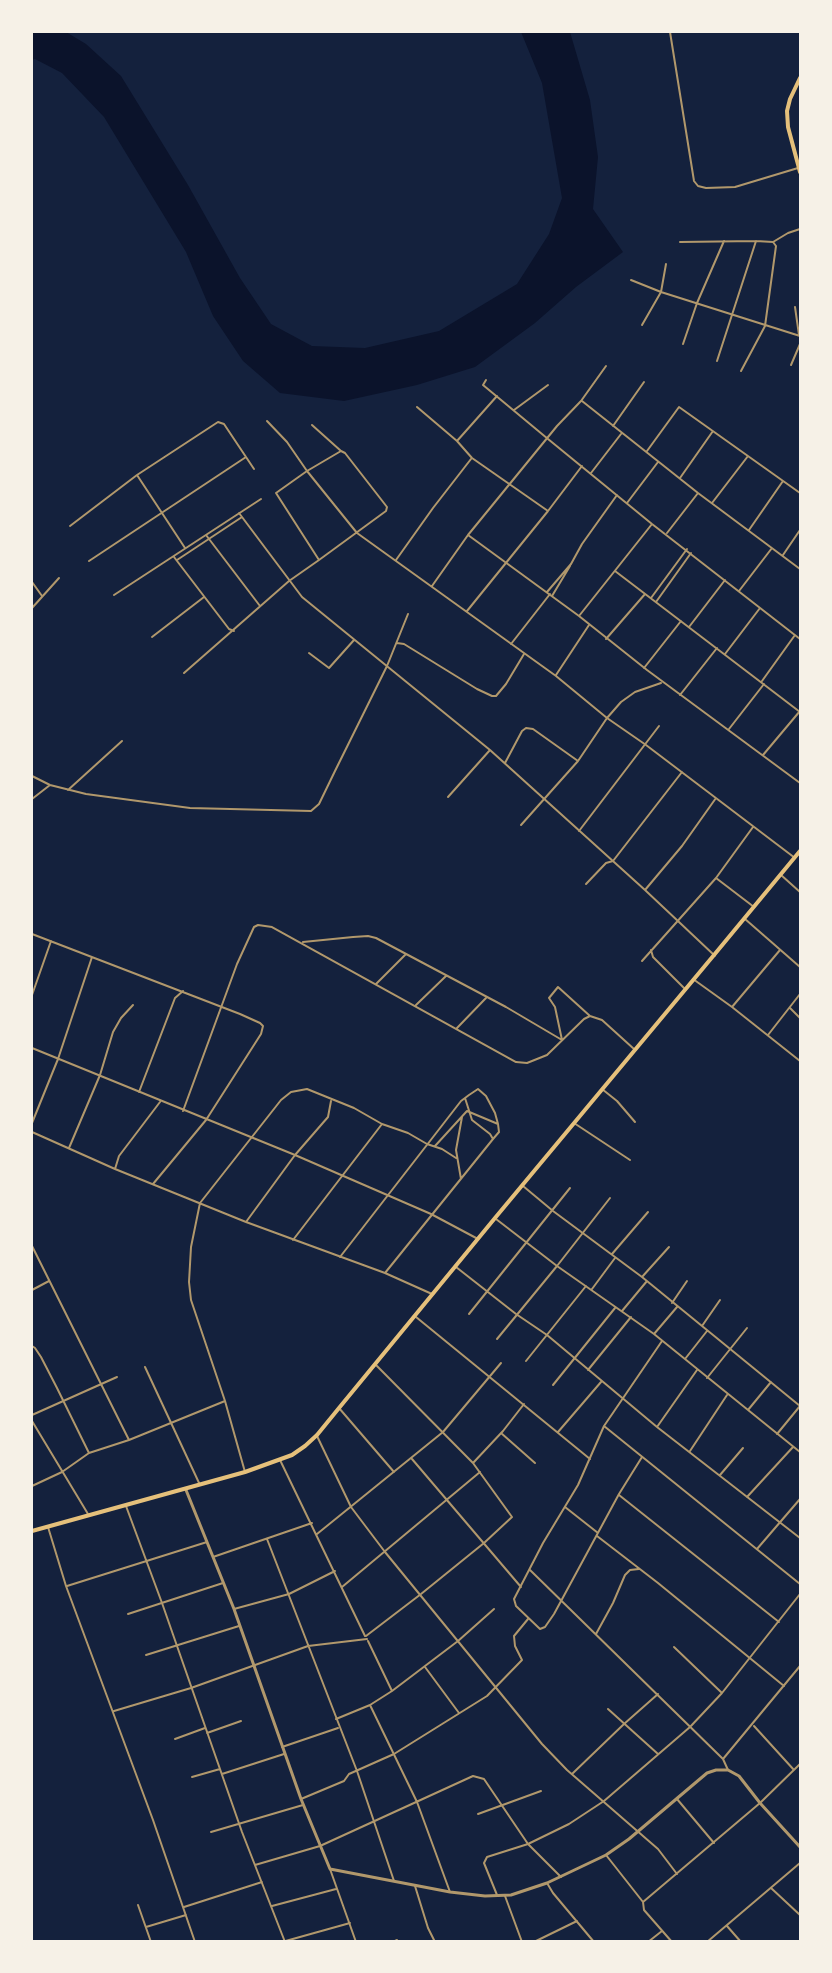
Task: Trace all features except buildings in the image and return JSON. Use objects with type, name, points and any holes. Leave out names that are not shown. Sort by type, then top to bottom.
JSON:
[{"type":"main road","points":[[800,170],[788,127],[787,111],[790,99],[801,78]]},
{"type":"main road","points":[[32,1531],[245,1472],[292,1455],[317,1435],[801,851]]},
{"type":"street","points":[[670,32],[694,180],[698,186],[735,187],[800,170]]},
{"type":"street","points":[[680,242],[773,242],[788,233],[801,229]]},
{"type":"street","points":[[683,344],[697,303],[724,241]]},
{"type":"street","points":[[717,361],[756,241]]},
{"type":"street","points":[[741,371],[765,326],[776,249],[773,242]]},
{"type":"street","points":[[642,325],[661,292],[666,264]]},
{"type":"street","points":[[632,280],[661,292],[800,336],[795,307]]},
{"type":"street","points":[[791,365],[801,344]]},
{"type":"street","points":[[432,586],[468,535],[557,426],[581,401],[606,366]]},
{"type":"street","points":[[486,380],[483,385],[548,439],[652,524],[801,639]]},
{"type":"street","points":[[613,427],[644,382]]},
{"type":"street","points":[[514,410],[548,385]]},
{"type":"street","points":[[457,441],[497,396]]},
{"type":"street","points":[[581,401],[698,493],[801,569]]},
{"type":"street","points":[[417,407],[457,441],[472,458],[548,511]]},
{"type":"street","points":[[646,452],[679,407],[801,493]]},
{"type":"street","points":[[267,421],[357,532],[556,676],[607,718],[795,858]]},
{"type":"street","points":[[70,526],[137,475],[218,422],[224,424],[254,469]]},
{"type":"street","points":[[184,673],[289,581],[386,511],[387,507],[345,453],[312,425]]},
{"type":"street","points":[[680,479],[713,431]]},
{"type":"street","points":[[591,473],[621,434]]},
{"type":"street","points":[[319,560],[276,494],[307,471],[341,451]]},
{"type":"street","points":[[712,503],[748,456]]},
{"type":"street","points":[[89,561],[161,511],[246,457]]},
{"type":"street","points":[[396,560],[472,458]]},
{"type":"street","points":[[627,503],[658,461]]},
{"type":"street","points":[[467,611],[582,466]]},
{"type":"street","points":[[137,475],[185,548]]},
{"type":"street","points":[[748,531],[783,481]]},
{"type":"street","points":[[666,534],[698,493]]},
{"type":"street","points":[[511,644],[571,564],[582,544],[617,495]]},
{"type":"street","points":[[114,595],[261,499]]},
{"type":"street","points":[[239,513],[302,597],[505,763],[678,920],[714,956]]},
{"type":"street","points":[[177,560],[242,517]]},
{"type":"street","points":[[579,616],[652,524]]},
{"type":"street","points":[[783,555],[801,530]]},
{"type":"street","points":[[206,535],[260,606]]},
{"type":"street","points":[[468,535],[801,783]]},
{"type":"street","points":[[739,591],[772,548]]},
{"type":"street","points":[[651,598],[687,549]]},
{"type":"street","points":[[656,602],[691,553]]},
{"type":"street","points":[[174,556],[229,629],[234,631]]},
{"type":"street","points":[[549,594],[571,564]]},
{"type":"street","points":[[615,571],[799,711]]},
{"type":"street","points":[[32,608],[59,578]]},
{"type":"street","points":[[689,627],[726,580]]},
{"type":"street","points":[[32,582],[42,596]]},
{"type":"street","points":[[606,639],[645,594]]},
{"type":"street","points":[[152,637],[204,597]]},
{"type":"street","points":[[725,654],[760,608]]},
{"type":"street","points":[[32,776],[50,785],[86,794],[190,808],[311,811],[315,809],[323,796],[387,666],[408,614]]},
{"type":"street","points":[[644,668],[681,621]]},
{"type":"street","points":[[556,676],[589,625]]},
{"type":"street","points":[[729,730],[795,635]]},
{"type":"street","points":[[309,653],[329,668],[354,640]]},
{"type":"street","points":[[397,643],[404,644],[492,696],[496,696],[506,684],[525,654]]},
{"type":"street","points":[[680,695],[717,648]]},
{"type":"street","points":[[521,825],[578,760],[621,702],[638,691],[663,682]]},
{"type":"street","points":[[763,755],[799,711],[801,703]]},
{"type":"street","points":[[579,831],[659,726]]},
{"type":"street","points":[[505,763],[522,731],[526,728],[533,729],[578,760]]},
{"type":"street","points":[[68,790],[122,741]]},
{"type":"street","points":[[448,797],[490,750]]},
{"type":"street","points":[[586,884],[606,863],[613,861],[681,772]]},
{"type":"street","points":[[32,800],[50,785]]},
{"type":"street","points":[[645,890],[682,846],[716,798]]},
{"type":"street","points":[[642,961],[716,878],[753,827]]},
{"type":"street","points":[[781,875],[801,892]]},
{"type":"street","points":[[716,878],[754,908]]},
{"type":"street","points":[[745,919],[801,967]]},
{"type":"street","points":[[183,1111],[220,1006],[254,927],[258,925],[266,925],[301,943],[516,1062],[527,1063],[547,1055],[584,1018],[590,1016]]},
{"type":"street","points":[[32,934],[220,1006],[260,1023],[263,1029],[206,1120],[153,1184]]},
{"type":"street","points":[[301,943],[368,936],[487,997],[562,1040]]},
{"type":"street","points":[[32,995],[51,941]]},
{"type":"street","points":[[651,950],[653,957],[686,990]]},
{"type":"street","points":[[732,1007],[780,950]]},
{"type":"street","points":[[376,984],[406,954]]},
{"type":"street","points":[[32,1124],[58,1059],[92,957]]},
{"type":"street","points":[[416,1005],[446,976]]},
{"type":"street","points":[[693,979],[801,1061]]},
{"type":"street","points":[[562,1040],[555,1007],[549,998],[558,987],[590,1016],[602,1020],[635,1050]]},
{"type":"street","points":[[139,1093],[175,998],[183,991]]},
{"type":"street","points":[[768,1035],[801,994]]},
{"type":"street","points":[[457,1028],[487,997]]},
{"type":"street","points":[[69,1148],[100,1075],[113,1032],[121,1018],[133,1005]]},
{"type":"street","points":[[790,1008],[801,1018]]},
{"type":"street","points":[[32,1048],[296,1155],[431,1214],[478,1239]]},
{"type":"street","points":[[245,1472],[225,1401],[191,1300],[189,1282],[191,1247],[200,1203],[281,1100],[291,1092],[307,1089],[354,1108],[382,1124],[442,1149],[456,1158]]},
{"type":"street","points":[[340,1257],[465,1098],[478,1089],[486,1096],[495,1113],[499,1132],[385,1273]]},
{"type":"street","points":[[602,1089],[617,1101],[635,1122]]},
{"type":"street","points":[[465,1098],[467,1111],[472,1120],[493,1139]]},
{"type":"street","points":[[246,1222],[296,1155],[328,1117],[331,1100]]},
{"type":"street","points":[[115,1169],[119,1156],[160,1101]]},
{"type":"street","points":[[434,1146],[467,1111]]},
{"type":"street","points":[[467,1111],[498,1125]]},
{"type":"street","points":[[461,1179],[456,1158],[456,1140],[462,1117]]},
{"type":"street","points":[[574,1123],[630,1160]]},
{"type":"street","points":[[293,1240],[382,1124]]},
{"type":"street","points":[[32,1132],[115,1169],[246,1222],[385,1273],[432,1294]]},
{"type":"street","points":[[523,1186],[642,1277],[800,1406],[777,1434]]},
{"type":"street","points":[[469,1314],[570,1188]]},
{"type":"street","points":[[497,1339],[610,1198]]},
{"type":"street","points":[[592,1289],[648,1212]]},
{"type":"street","points":[[495,1218],[557,1266],[654,1334],[727,1395],[801,1452]]},
{"type":"street","points":[[32,1246],[129,1440]]},
{"type":"street","points":[[642,1277],[669,1247]]},
{"type":"street","points":[[456,1267],[547,1335],[657,1427],[801,1538]]},
{"type":"street","points":[[32,1290],[49,1281]]},
{"type":"street","points":[[622,1311],[647,1281]]},
{"type":"street","points":[[672,1303],[687,1281]]},
{"type":"street","points":[[526,1361],[587,1285]]},
{"type":"street","points":[[702,1326],[720,1300]]},
{"type":"street","points":[[554,1385],[616,1307]]},
{"type":"street","points":[[654,1334],[676,1307]]},
{"type":"street","points":[[415,1316],[590,1459]]},
{"type":"street","points":[[588,1370],[631,1317]]},
{"type":"street","points":[[707,1378],[747,1328]]},
{"type":"street","points":[[685,1359],[707,1331]]},
{"type":"street","points":[[642,1457],[619,1494],[562,1600],[543,1629],[537,1627],[514,1603],[543,1543],[590,1459],[604,1426],[662,1341]]},
{"type":"street","points":[[32,1346],[41,1358],[89,1453]]},
{"type":"street","points":[[317,1534],[443,1432],[501,1363]]},
{"type":"street","points":[[113,1711],[191,1688],[308,1646],[367,1638],[484,1543],[512,1517],[473,1463],[375,1364]]},
{"type":"street","points":[[145,1367],[200,1485]]},
{"type":"street","points":[[657,1427],[697,1370]]},
{"type":"street","points":[[32,1415],[117,1377]]},
{"type":"street","points":[[558,1432],[601,1382]]},
{"type":"street","points":[[747,1411],[771,1382]]},
{"type":"street","points":[[690,1451],[727,1395]]},
{"type":"street","points":[[32,1486],[62,1472],[89,1453],[129,1440],[225,1401]]},
{"type":"street","points":[[473,1463],[524,1404]]},
{"type":"street","points":[[339,1408],[394,1472]]},
{"type":"street","points":[[32,1421],[90,1516]]},
{"type":"street","points":[[604,1426],[801,1584]]},
{"type":"street","points":[[501,1433],[535,1463]]},
{"type":"street","points":[[317,1435],[351,1507],[542,1744],[572,1774],[659,1850],[676,1874]]},
{"type":"street","points":[[747,1497],[793,1447]]},
{"type":"street","points":[[720,1475],[743,1448]]},
{"type":"street","points":[[412,1458],[521,1587]]},
{"type":"street","points":[[280,1460],[392,1691]]},
{"type":"street","points":[[342,1587],[480,1472]]},
{"type":"street","points":[[186,1490],[234,1609],[284,1754],[356,1941]]},
{"type":"street","points":[[619,1494],[779,1622]]},
{"type":"street","points":[[757,1549],[801,1499]]},
{"type":"street","points":[[126,1506],[239,1825],[284,1941],[350,1923]]},
{"type":"street","points":[[565,1507],[784,1686]]},
{"type":"street","points":[[213,1557],[312,1523]]},
{"type":"street","points":[[48,1527],[66,1586],[195,1941]]},
{"type":"street","points":[[267,1539],[357,1771],[394,1881]]},
{"type":"street","points":[[66,1586],[207,1542]]},
{"type":"street","points":[[530,1569],[723,1759],[728,1770]]},
{"type":"street","points":[[597,1634],[625,1575],[630,1570],[639,1569]]},
{"type":"street","points":[[234,1609],[289,1594],[335,1571]]},
{"type":"street","points":[[128,1614],[223,1583]]},
{"type":"street","points":[[497,1896],[484,1863],[487,1857],[528,1844],[573,1822],[604,1801],[690,1727],[722,1693],[801,1593]]},
{"type":"street","points":[[336,1719],[370,1705],[392,1691],[458,1641],[494,1609]]},
{"type":"street","points":[[301,1799],[344,1781],[348,1775],[394,1754],[487,1696],[522,1660],[514,1642],[514,1636],[528,1618]]},
{"type":"street","points":[[146,1655],[239,1626]]},
{"type":"street","points":[[674,1647],[722,1693]]},
{"type":"street","points":[[723,1759],[801,1666]]},
{"type":"street","points":[[424,1667],[459,1714]]},
{"type":"street","points":[[572,1774],[658,1694]]},
{"type":"street","points":[[370,1705],[417,1802],[450,1892]]},
{"type":"street","points":[[608,1709],[658,1754]]},
{"type":"street","points":[[207,1733],[241,1721]]},
{"type":"street","points":[[753,1725],[794,1770]]},
{"type":"street","points":[[282,1747],[339,1727]]},
{"type":"street","points":[[175,1739],[205,1728]]},
{"type":"street","points":[[222,1774],[284,1754]]},
{"type":"street","points":[[643,1902],[760,1803],[801,1764]]},
{"type":"street","points":[[192,1777],[220,1769]]},
{"type":"street","points":[[330,1869],[450,1892],[505,1895],[547,1883],[606,1855],[638,1832],[706,1773],[716,1770],[728,1770],[739,1776],[760,1803],[801,1847]]},
{"type":"street","points":[[255,1865],[320,1846],[473,1776],[484,1779],[528,1844],[561,1877]]},
{"type":"street","points":[[478,1814],[540,1791]]},
{"type":"street","points":[[677,1799],[714,1843]]},
{"type":"street","points":[[211,1832],[303,1805]]},
{"type":"street","points":[[606,1855],[643,1902],[644,1910],[672,1941]]},
{"type":"street","points":[[707,1941],[801,1863]]},
{"type":"street","points":[[184,1907],[262,1882]]},
{"type":"street","points":[[547,1883],[594,1941]]},
{"type":"street","points":[[415,1886],[428,1929],[435,1941]]},
{"type":"street","points":[[272,1906],[337,1888]]},
{"type":"street","points":[[771,1888],[801,1916]]},
{"type":"street","points":[[505,1895],[522,1941]]},
{"type":"street","points":[[138,1905],[151,1941]]},
{"type":"street","points":[[146,1928],[186,1915]]},
{"type":"street","points":[[534,1941],[577,1921]]},
{"type":"street","points":[[727,1925],[741,1941]]},
{"type":"street","points":[[648,1941],[662,1931]]},
{"type":"street","points":[[393,1941],[397,1940]]},
{"type":"water","points":[[32,32],[66,32],[86,44],[121,76],[188,185],[240,278],[271,324],[312,346],[365,348],[439,331],[517,284],[549,234],[562,198],[542,83],[521,32],[570,32],[590,100],[598,157],[593,209],[623,252],[576,287],[535,323],[475,367],[417,385],[344,401],[280,393],[243,361],[213,316],[186,252],[104,117],[62,73],[35,59],[32,60]]}]
